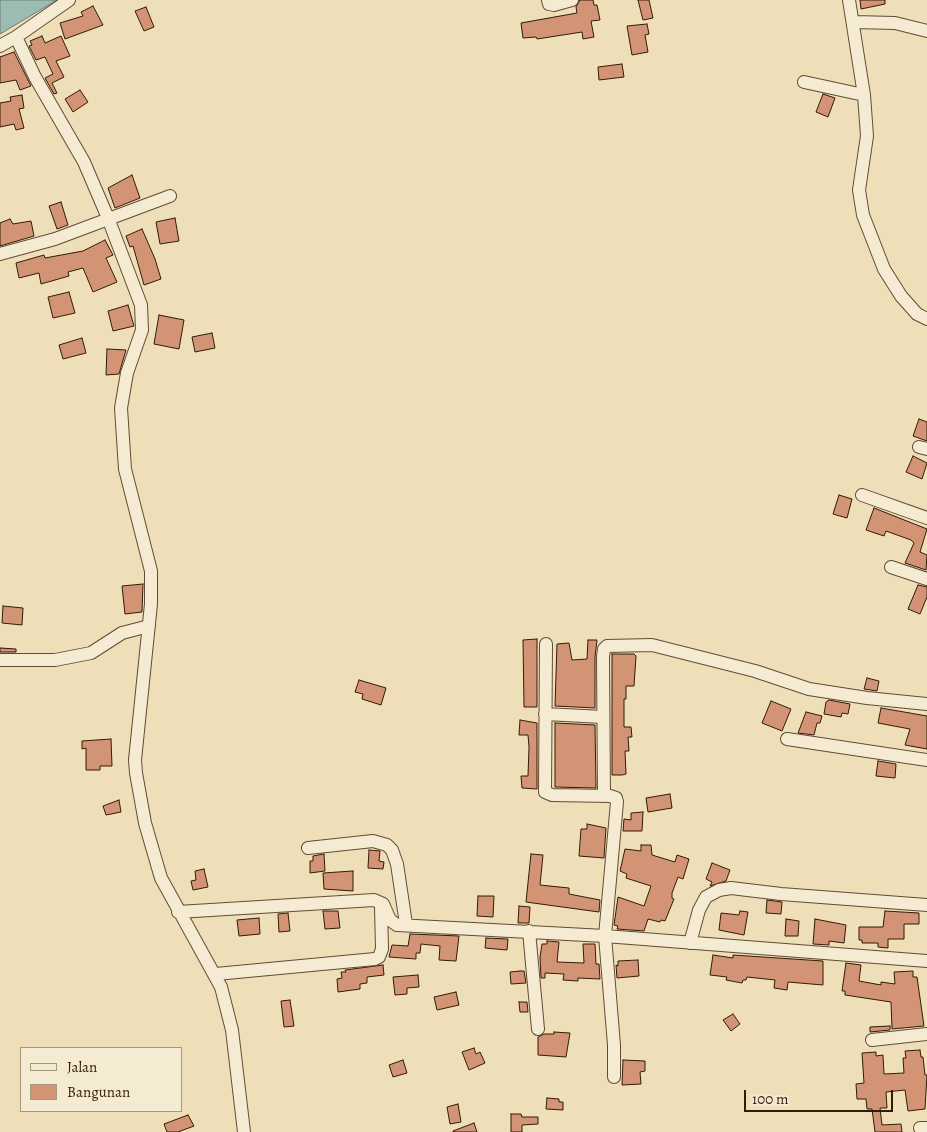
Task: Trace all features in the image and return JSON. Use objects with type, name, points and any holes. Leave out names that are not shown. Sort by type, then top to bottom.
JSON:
[{"type":"street","points":[[0,46],[69,0]]},
{"type":"street","points":[[548,0],[549,4],[554,5],[572,0]]},
{"type":"street","points":[[850,0],[864,95],[867,136],[859,190],[863,215],[884,269],[901,296],[917,314],[927,319]]},
{"type":"street","points":[[854,22],[895,23],[927,32]]},
{"type":"street","points":[[16,37],[38,84],[84,162],[108,218],[143,312],[141,335],[127,373],[121,408],[125,470],[151,571],[149,626],[135,766],[145,823],[157,868],[178,912],[222,987],[232,1030],[244,1132]]},
{"type":"street","points":[[804,82],[864,95]]},
{"type":"street","points":[[0,254],[55,239],[170,196]]},
{"type":"street","points":[[862,495],[927,518]]},
{"type":"street","points":[[891,567],[927,579]]},
{"type":"street","points":[[0,660],[55,660],[91,654],[122,633],[149,626]]},
{"type":"street","points":[[546,644],[545,792],[552,795],[616,798],[617,810],[605,936],[614,1046],[614,1077]]},
{"type":"street","points":[[604,796],[604,647],[612,645],[652,645],[755,671],[809,689],[867,698],[927,704]]},
{"type":"street","points":[[545,714],[603,716]]},
{"type":"street","points":[[787,738],[927,760]]},
{"type":"street","points":[[308,848],[372,841],[387,845],[392,850],[397,864],[406,924]]},
{"type":"street","points":[[688,942],[706,896],[719,890],[731,888],[781,894],[927,905]]},
{"type":"street","points":[[178,912],[374,900],[381,902],[393,923],[605,936],[927,961]]},
{"type":"street","points":[[216,974],[375,960],[379,957],[382,949],[381,902]]},
{"type":"street","points":[[529,931],[538,1028]]},
{"type":"street","points":[[872,1040],[927,1034]]},
{"type":"water","points":[[0,0],[57,0],[0,34]]},
{"type":"building","points":[[580,0],[593,0],[594,5],[597,5],[600,20],[591,21],[594,37],[583,39],[582,32],[537,39],[536,37],[523,38],[521,23],[577,13],[576,7]]},
{"type":"building","points":[[638,0],[649,0],[653,18],[643,20]]},
{"type":"building","points":[[860,0],[885,0],[885,4],[861,9]]},
{"type":"building","points":[[93,6],[103,25],[65,39],[60,23],[83,16],[81,12]]},
{"type":"building","points":[[146,7],[154,27],[144,31],[135,11]]},
{"type":"building","points":[[647,24],[649,34],[645,35],[648,52],[632,55],[627,26]]},
{"type":"building","points":[[42,36],[45,43],[61,36],[70,56],[56,61],[64,77],[52,83],[57,93],[54,94],[45,78],[53,74],[45,57],[36,60],[29,46],[32,45],[30,41]]},
{"type":"building","points":[[14,52],[31,86],[20,90],[16,80],[0,83],[0,57]]},
{"type":"building","points":[[622,64],[624,77],[599,80],[598,67]]},
{"type":"building","points":[[80,90],[88,102],[73,112],[65,99]]},
{"type":"building","points":[[823,94],[835,98],[828,117],[816,112]]},
{"type":"building","points":[[22,95],[24,108],[19,109],[24,128],[16,130],[14,124],[0,127],[0,103],[11,101],[10,97]]},
{"type":"building","points":[[132,175],[140,198],[115,208],[108,188]]},
{"type":"building","points":[[61,202],[68,225],[57,229],[49,206]]},
{"type":"building","points":[[175,218],[179,241],[160,244],[156,222]]},
{"type":"building","points":[[10,219],[13,224],[31,221],[34,236],[0,246],[0,223]]},
{"type":"building","points":[[142,229],[161,279],[144,285],[133,246],[130,247],[126,236]]},
{"type":"building","points":[[105,240],[113,255],[106,258],[117,282],[93,292],[83,268],[68,272],[69,276],[41,284],[39,273],[19,278],[16,263],[44,255],[45,258],[83,251]]},
{"type":"building","points":[[69,292],[75,313],[53,318],[48,297]]},
{"type":"building","points":[[128,305],[134,326],[113,331],[108,311]]},
{"type":"building","points":[[159,315],[184,320],[179,349],[154,344]]},
{"type":"building","points":[[212,333],[215,348],[195,352],[192,337]]},
{"type":"building","points":[[82,338],[86,353],[63,359],[59,345]]},
{"type":"building","points":[[107,349],[126,350],[119,374],[106,375]]},
{"type":"building","points":[[919,419],[927,422],[927,441],[913,436]]},
{"type":"building","points":[[913,456],[927,463],[922,479],[906,472]]},
{"type":"building","points":[[839,495],[852,499],[847,518],[833,514]]},
{"type":"building","points":[[874,508],[927,529],[920,552],[927,555],[926,570],[905,563],[914,543],[911,540],[886,531],[884,536],[866,530]]},
{"type":"building","points":[[143,584],[142,612],[125,614],[122,586]]},
{"type":"building","points":[[918,585],[927,587],[927,597],[920,614],[908,609]]},
{"type":"building","points":[[3,606],[23,608],[22,625],[2,623]]},
{"type":"building","points":[[537,639],[537,707],[524,707],[523,640]]},
{"type":"building","points":[[588,640],[597,640],[595,708],[555,706],[557,644],[569,643],[572,660],[587,659]]},
{"type":"building","points":[[0,648],[16,649],[16,652],[0,652]]},
{"type":"building","points":[[612,654],[634,654],[636,656],[634,686],[626,686],[626,699],[624,699],[624,727],[631,727],[632,737],[628,737],[629,751],[625,751],[626,774],[622,775],[612,775]]},
{"type":"building","points":[[867,678],[879,681],[877,691],[864,689]]},
{"type":"building","points":[[359,680],[386,688],[381,705],[362,699],[363,694],[355,692]]},
{"type":"building","points":[[829,700],[850,704],[848,714],[842,713],[841,717],[824,714],[826,702]]},
{"type":"building","points":[[771,701],[791,709],[782,731],[762,723]]},
{"type":"building","points":[[881,708],[927,716],[927,749],[905,745],[910,729],[878,723]]},
{"type":"building","points":[[806,712],[822,716],[820,723],[817,723],[814,735],[798,733]]},
{"type":"building","points":[[520,720],[537,723],[537,789],[522,788],[521,776],[528,776],[529,747],[528,735],[519,735]]},
{"type":"building","points":[[555,723],[595,725],[596,788],[555,787]]},
{"type":"building","points":[[111,739],[112,766],[100,766],[100,770],[86,770],[86,748],[82,749],[82,741]]},
{"type":"building","points":[[878,761],[896,764],[895,778],[876,776]]},
{"type":"building","points":[[670,794],[672,808],[648,812],[646,798]]},
{"type":"building","points":[[119,800],[121,812],[106,815],[103,806]]},
{"type":"building","points":[[643,812],[642,831],[623,831],[624,819],[631,820],[631,813]]},
{"type":"building","points":[[587,824],[606,828],[604,858],[579,856],[581,829],[587,829]]},
{"type":"building","points":[[641,845],[651,845],[652,855],[675,862],[677,855],[689,859],[683,879],[678,877],[672,893],[672,898],[674,899],[665,921],[661,920],[660,922],[648,919],[644,931],[617,929],[618,926],[614,925],[618,897],[644,906],[651,886],[626,878],[627,874],[620,871],[625,849],[641,851]]},
{"type":"building","points":[[369,850],[380,851],[379,861],[384,862],[383,869],[368,868]]},
{"type":"building","points":[[324,854],[325,871],[310,873],[310,861],[313,861],[313,856]]},
{"type":"building","points":[[531,854],[543,855],[540,885],[569,888],[569,894],[600,900],[599,912],[526,902]]},
{"type":"building","points":[[712,863],[730,870],[726,881],[710,886],[712,882],[706,879]]},
{"type":"building","points":[[204,869],[208,887],[193,890],[191,881],[196,880],[195,871]]},
{"type":"building","points":[[353,871],[353,891],[324,889],[323,873]]},
{"type":"building","points":[[478,896],[494,896],[493,917],[477,916]]},
{"type":"building","points":[[767,900],[782,902],[781,914],[766,913]]},
{"type":"building","points":[[519,906],[530,907],[529,923],[518,923]]},
{"type":"building","points":[[323,911],[338,911],[340,928],[325,929]]},
{"type":"building","points":[[740,911],[748,912],[744,935],[719,930],[721,913],[739,915]]},
{"type":"building","points":[[885,911],[919,913],[919,924],[904,924],[904,939],[888,939],[888,948],[878,947],[878,943],[862,943],[862,940],[859,940],[859,927],[883,927]]},
{"type":"building","points":[[288,913],[290,931],[279,932],[278,914]]},
{"type":"building","points":[[259,918],[260,934],[239,936],[237,920]]},
{"type":"building","points":[[786,919],[799,921],[798,936],[785,936]]},
{"type":"building","points":[[815,919],[846,925],[844,943],[829,941],[829,945],[813,944]]},
{"type":"building","points":[[410,934],[459,936],[456,961],[439,960],[440,946],[421,944],[420,953],[416,953],[416,959],[389,957],[392,945],[408,946]]},
{"type":"building","points":[[486,938],[508,939],[507,950],[485,948]]},
{"type":"building","points":[[547,941],[559,942],[557,962],[584,963],[583,944],[595,944],[596,964],[599,964],[600,979],[578,978],[578,981],[563,980],[564,974],[545,973],[545,978],[541,978],[540,957],[542,944],[547,944]]},
{"type":"building","points":[[713,955],[733,958],[733,955],[823,961],[823,985],[788,982],[787,990],[774,988],[775,980],[747,977],[742,983],[726,980],[727,977],[710,975]]},
{"type":"building","points":[[638,960],[639,976],[617,978],[616,965],[618,966],[618,961]]},
{"type":"building","points":[[846,963],[861,965],[859,981],[881,985],[881,982],[895,984],[894,972],[913,971],[913,977],[917,977],[924,1026],[892,1029],[891,1002],[845,995],[845,991],[842,991]]},
{"type":"building","points":[[383,965],[384,975],[367,977],[367,983],[360,984],[360,989],[338,992],[337,979],[342,978],[341,972]]},
{"type":"building","points":[[524,971],[526,983],[511,984],[510,972]]},
{"type":"building","points":[[418,975],[419,987],[407,988],[407,994],[395,995],[393,977]]},
{"type":"building","points":[[456,992],[459,1005],[437,1010],[434,997]]},
{"type":"building","points":[[290,1000],[294,1026],[284,1027],[281,1001]]},
{"type":"building","points":[[519,1002],[527,1002],[528,1012],[520,1012]]},
{"type":"building","points":[[733,1014],[740,1024],[731,1031],[723,1020]]},
{"type":"building","points":[[890,1026],[890,1030],[870,1032],[870,1027]]},
{"type":"building","points":[[554,1032],[570,1033],[566,1057],[538,1055],[538,1037],[544,1034],[554,1034]]},
{"type":"building","points":[[474,1048],[476,1054],[480,1052],[485,1063],[469,1070],[462,1052]]},
{"type":"building","points":[[920,1050],[921,1057],[923,1057],[925,1075],[927,1075],[925,1109],[908,1111],[905,1090],[886,1092],[887,1108],[880,1108],[882,1125],[901,1124],[902,1132],[875,1132],[872,1109],[867,1109],[866,1099],[857,1099],[856,1084],[864,1083],[862,1053],[876,1052],[876,1056],[883,1055],[884,1074],[904,1073],[903,1058],[906,1058],[905,1051]]},
{"type":"building","points":[[403,1060],[407,1073],[393,1077],[389,1065]]},
{"type":"building","points":[[623,1060],[645,1061],[645,1071],[640,1072],[641,1084],[622,1085]]},
{"type":"building","points":[[547,1098],[559,1099],[559,1102],[563,1102],[563,1110],[546,1109]]},
{"type":"building","points":[[458,1104],[461,1122],[450,1124],[447,1107]]},
{"type":"building","points":[[511,1114],[521,1114],[522,1117],[538,1117],[538,1124],[522,1125],[522,1132],[511,1132]]},
{"type":"building","points":[[188,1115],[194,1126],[178,1132],[167,1132],[164,1124]]},
{"type":"building","points":[[474,1123],[477,1132],[453,1132],[453,1131]]}]
